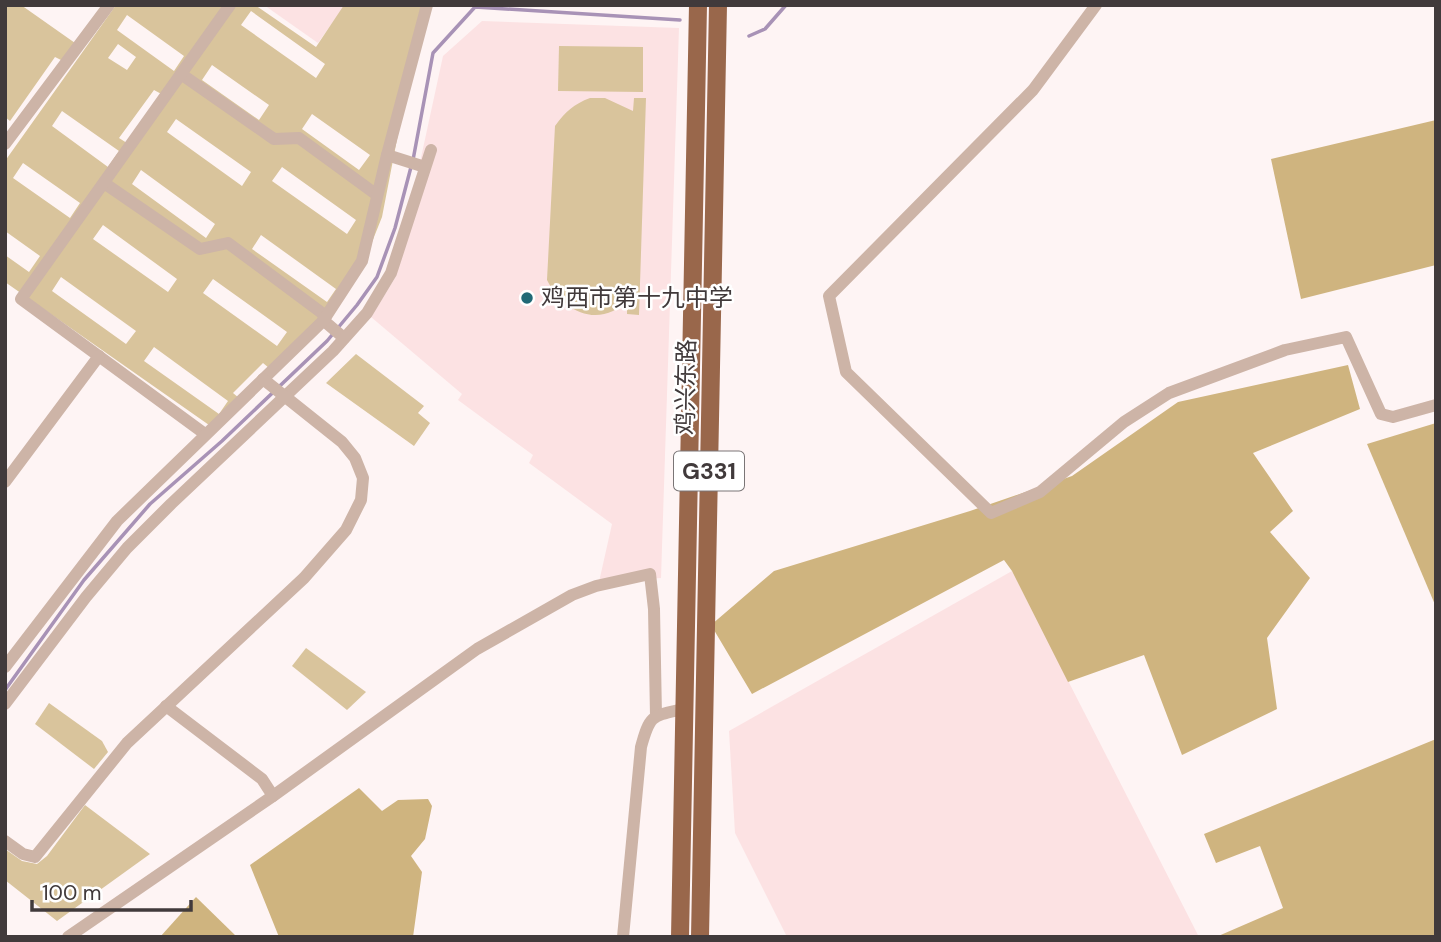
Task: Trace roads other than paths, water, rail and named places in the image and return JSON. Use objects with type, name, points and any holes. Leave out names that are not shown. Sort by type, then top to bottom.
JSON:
[{"type":"highway","name":"鸡兴东路","points":[[680,937],[698,5]]},
{"type":"highway","name":"鸡兴东路","points":[[699,937],[719,5]]},
{"type":"street","points":[[5,144],[109,5]]},
{"type":"street","points":[[205,434],[21,299],[230,5]]},
{"type":"street","points":[[5,667],[117,522],[325,318],[362,261],[427,5]]},
{"type":"street","points":[[1097,5],[1033,90],[829,296],[846,372],[991,513],[1040,492],[1124,422],[1169,393],[1285,350],[1346,337],[1381,414],[1393,417],[1436,405]]},
{"type":"street","points":[[181,75],[274,139],[299,138],[377,195]]},
{"type":"street","points":[[5,704],[86,597],[127,548],[367,313],[391,273],[430,150]]},
{"type":"street","points":[[387,155],[425,167]]},
{"type":"street","points":[[104,183],[200,249],[228,243],[325,318],[344,338]]},
{"type":"street","points":[[5,482],[99,356]]},
{"type":"street","points":[[5,841],[23,854],[36,857],[127,743],[304,578],[346,530],[361,500],[363,478],[355,458],[342,442],[263,379]]},
{"type":"street","points":[[68,937],[273,796],[477,649],[572,595],[596,586],[650,574],[654,608],[656,716]]},
{"type":"street","points":[[166,706],[262,779],[273,796]]},
{"type":"street","points":[[623,937],[641,747],[647,726],[656,716],[684,709]]},
{"type":"waterway","points":[[749,36],[765,29],[786,5]]},
{"type":"waterway","points":[[413,160],[433,53],[475,7],[680,20]]},
{"type":"waterway","points":[[5,690],[84,580],[150,504],[222,441],[327,341],[357,305],[377,277],[395,228],[411,167]]},
{"type":"place","name":"鸡西市第十九中学","points":[[527,298]]}]
